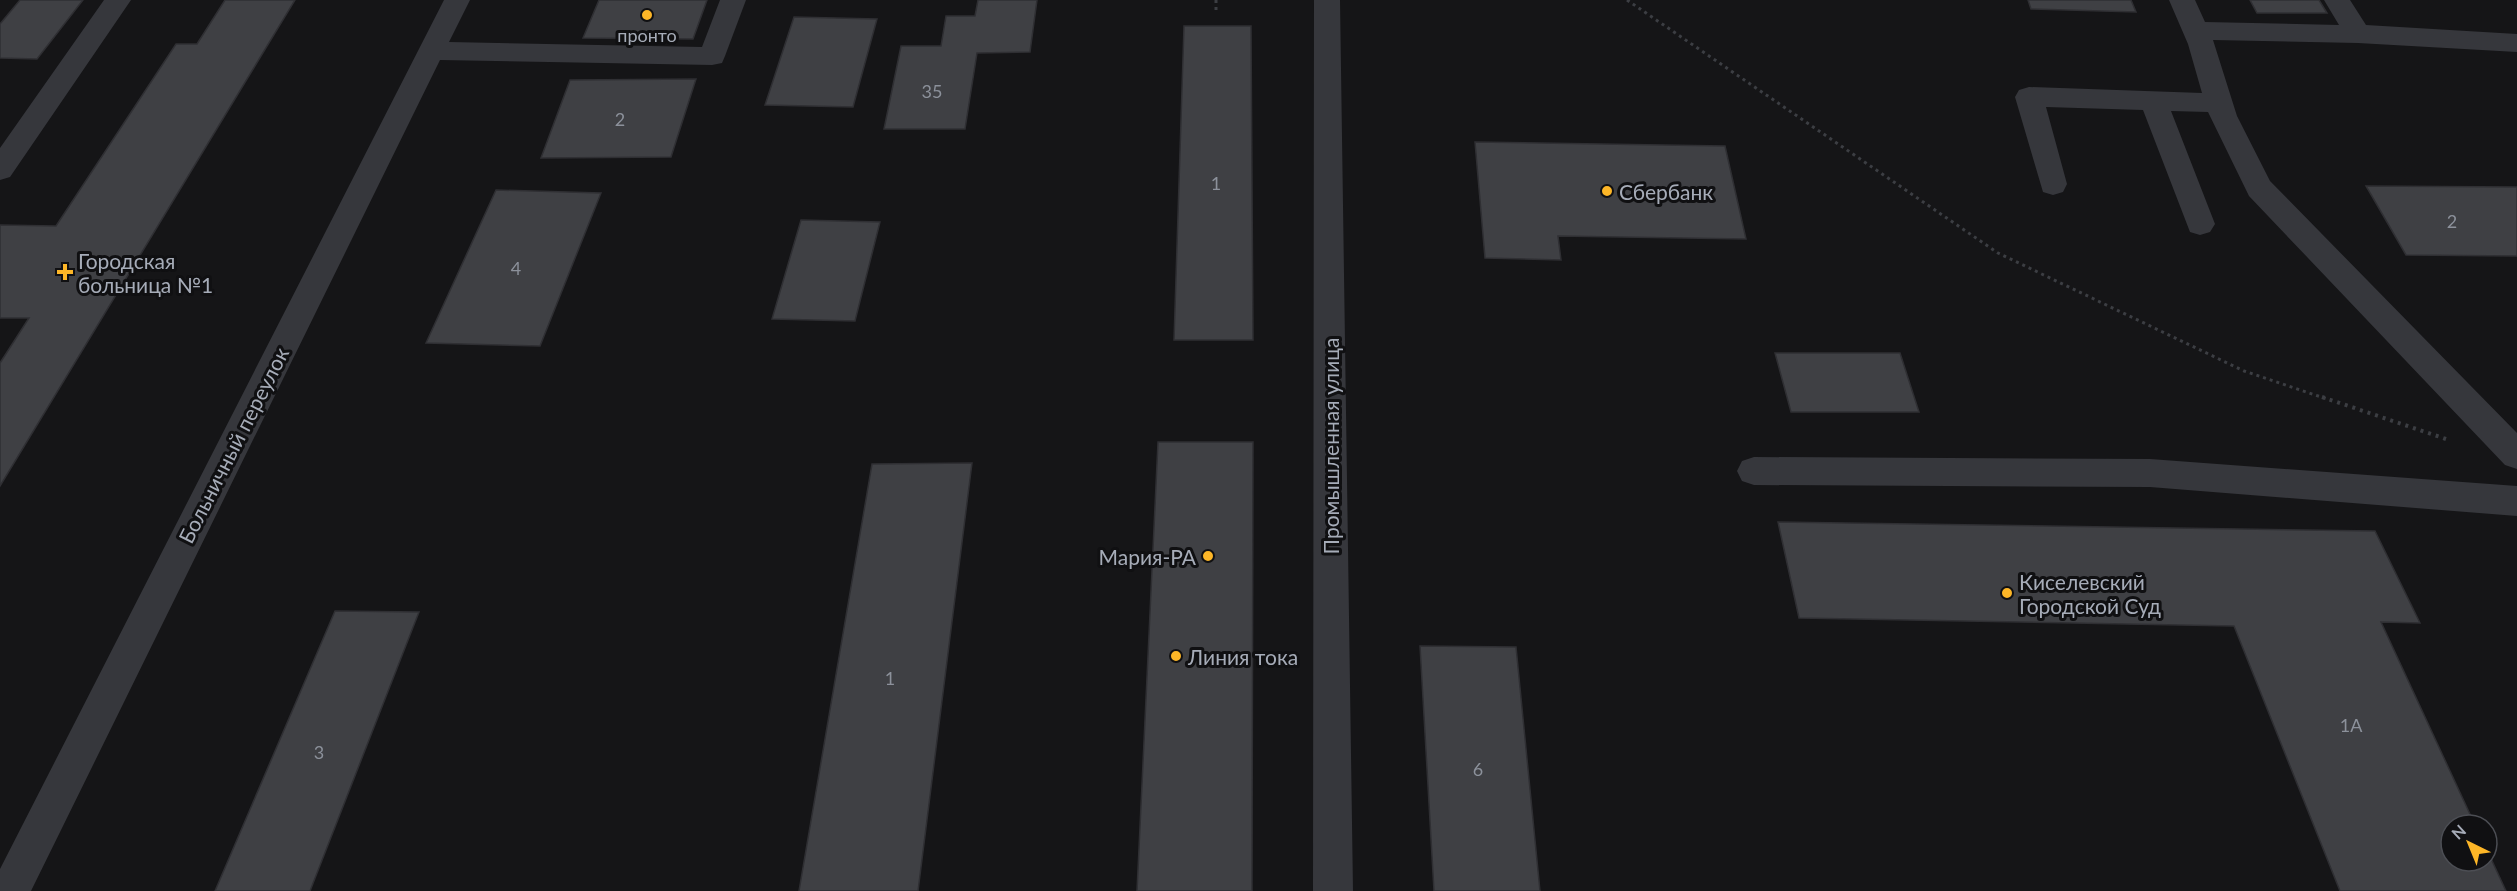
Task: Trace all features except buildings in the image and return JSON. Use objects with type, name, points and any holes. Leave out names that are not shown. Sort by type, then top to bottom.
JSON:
[{"type":"street","points":[[0,170],[118,0]]},
{"type":"street","name":"Больничный переулок","points":[[10,891],[457,0]]},
{"type":"street","points":[[432,51],[712,56],[733,0]]},
{"type":"street","name":"Промышленная улица","points":[[1327,0],[1333,891]]},
{"type":"street","points":[[2182,0],[2196,31],[2219,103],[2259,188],[2517,455]]},
{"type":"street","points":[[2337,0],[2358,34]]},
{"type":"street","points":[[2196,31],[2358,34],[2517,43]]},
{"type":"street","points":[[2053,184],[2029,96],[2219,103]]},
{"type":"street","points":[[2153,101],[2200,224]]},
{"type":"street","points":[[1754,471],[2150,472],[2517,501]]},
{"type":"path","points":[[1216,0],[1216,12]]},
{"type":"path","points":[[1627,0],[1998,253],[2244,371],[2453,441]]},
{"type":"place","name":"пронто","points":[[647,15]]},
{"type":"place","name":"Сбербанк","points":[[1607,191]]},
{"type":"place","name":"Городская больница №1","points":[[65,272]]},
{"type":"place","name":"Мария-РА","points":[[1208,556]]},
{"type":"place","name":"Киселевский Городской Суд","points":[[2007,593]]},
{"type":"place","name":"Линия тока","points":[[1176,656]]}]
